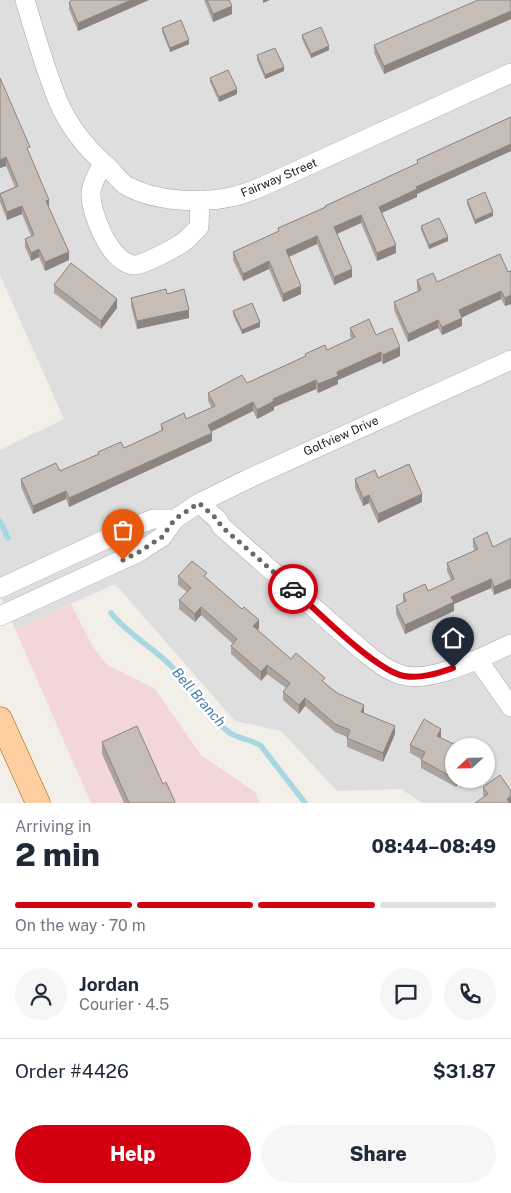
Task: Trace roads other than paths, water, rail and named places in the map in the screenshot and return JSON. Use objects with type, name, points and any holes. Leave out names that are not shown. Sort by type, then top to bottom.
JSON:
[{"type":"main road","points":[[0,719],[38,803]]},
{"type":"street","name":"Fairway Street","points":[[25,0],[58,102],[80,140],[126,185],[162,198],[200,200],[237,196],[270,183],[511,73]]},
{"type":"street","points":[[103,163],[91,190],[93,214],[102,235],[114,251],[126,262],[134,265],[148,261],[182,244],[199,228],[200,200]]},
{"type":"street","name":"Golfview Drive","points":[[0,616],[139,552],[162,537],[175,519],[199,503],[511,360]]},
{"type":"street","points":[[199,503],[228,532],[363,652],[386,669],[404,676],[417,677],[442,672],[478,660],[511,644]]},
{"type":"street","points":[[0,588],[130,528],[153,519],[175,519]]},
{"type":"street","points":[[478,660],[511,707]]},
{"type":"waterway","name":"Bell Branch","points":[[0,521],[8,538]]},
{"type":"waterway","name":"Bell Branch","points":[[111,613],[125,628],[167,661],[207,711],[222,726],[230,733],[261,746],[305,803]]}]
